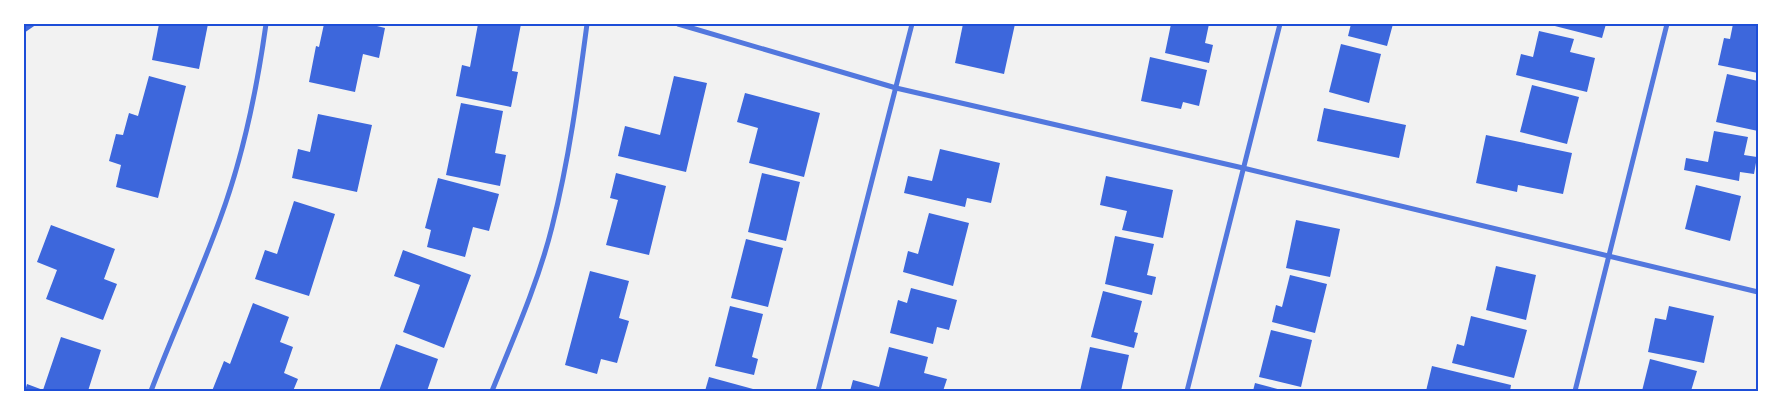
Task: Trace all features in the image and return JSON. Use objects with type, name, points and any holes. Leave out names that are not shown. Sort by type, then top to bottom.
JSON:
[{"type":"street","points":[[152,391],[170,339],[221,218],[238,162],[248,119],[260,67],[266,24]]},
{"type":"street","points":[[492,391],[528,304],[552,227],[569,150],[586,24]]},
{"type":"street","points":[[678,24],[896,88],[1243,168],[1758,292]]},
{"type":"street","points":[[818,391],[912,24]]},
{"type":"street","points":[[1188,391],[1280,24]]},
{"type":"street","points":[[1575,391],[1667,24]]},
{"type":"building","points":[[24,24],[37,24],[24,33]]},
{"type":"building","points":[[159,24],[208,24],[199,69],[152,60]]},
{"type":"building","points":[[324,24],[369,24],[385,28],[379,58],[363,54],[355,92],[309,82],[316,46],[319,47]]},
{"type":"building","points":[[478,24],[521,24],[512,71],[518,72],[511,107],[456,96],[462,65],[470,67]]},
{"type":"building","points":[[963,24],[1015,24],[1004,74],[955,63]]},
{"type":"building","points":[[1171,24],[1209,24],[1205,43],[1213,45],[1209,63],[1165,53]]},
{"type":"building","points":[[1351,24],[1393,24],[1387,46],[1348,36]]},
{"type":"building","points":[[1547,24],[1606,24],[1602,38]]},
{"type":"building","points":[[1733,24],[1758,24],[1758,73],[1718,65],[1724,38],[1730,39]]},
{"type":"building","points":[[1539,31],[1574,39],[1570,52],[1595,58],[1587,92],[1516,75],[1521,54],[1533,57]]},
{"type":"building","points":[[1341,44],[1381,54],[1369,103],[1329,92]]},
{"type":"building","points":[[1150,57],[1207,70],[1199,106],[1183,102],[1181,109],[1141,101]]},
{"type":"building","points":[[1727,74],[1758,81],[1758,131],[1716,122]]},
{"type":"building","points":[[149,76],[186,86],[158,198],[116,187],[121,165],[109,161],[116,134],[123,135],[129,113],[138,116]]},
{"type":"building","points":[[674,76],[707,83],[686,172],[618,156],[625,126],[660,135]]},
{"type":"building","points":[[1532,85],[1579,97],[1567,144],[1520,132]]},
{"type":"building","points":[[745,93],[820,113],[804,177],[749,163],[758,128],[737,122]]},
{"type":"building","points":[[461,103],[503,111],[495,153],[506,155],[500,186],[446,175]]},
{"type":"building","points":[[1324,108],[1406,125],[1399,158],[1317,141]]},
{"type":"building","points":[[318,114],[372,125],[357,192],[292,178],[298,149],[310,152]]},
{"type":"building","points":[[1714,131],[1748,137],[1744,155],[1757,157],[1754,174],[1740,172],[1739,181],[1684,170],[1686,158],[1708,162]]},
{"type":"building","points":[[1486,135],[1572,153],[1563,194],[1518,185],[1517,192],[1476,183]]},
{"type":"building","points":[[940,149],[1000,163],[991,203],[967,198],[965,207],[904,193],[908,176],[932,181]]},
{"type":"building","points":[[616,173],[666,186],[649,255],[606,245],[618,200],[610,198]]},
{"type":"building","points":[[762,173],[800,182],[786,241],[748,232]]},
{"type":"building","points":[[1106,176],[1173,190],[1163,238],[1122,230],[1127,211],[1100,205]]},
{"type":"building","points":[[438,178],[499,194],[489,231],[473,227],[465,257],[427,247],[431,230],[425,228]]},
{"type":"building","points":[[1696,185],[1741,196],[1730,241],[1685,229]]},
{"type":"building","points":[[294,201],[335,214],[309,296],[255,279],[265,250],[277,254]]},
{"type":"building","points":[[929,213],[969,223],[953,286],[903,272],[908,251],[918,254]]},
{"type":"building","points":[[1296,220],[1340,229],[1330,277],[1286,268]]},
{"type":"building","points":[[51,225],[115,249],[104,279],[117,284],[103,320],[46,299],[57,270],[37,262]]},
{"type":"building","points":[[1115,236],[1154,244],[1147,275],[1156,277],[1152,295],[1105,284]]},
{"type":"building","points":[[746,239],[783,248],[768,307],[731,298]]},
{"type":"building","points":[[403,250],[471,275],[444,348],[403,332],[420,285],[394,276]]},
{"type":"building","points":[[1496,266],[1536,275],[1526,320],[1486,310]]},
{"type":"building","points":[[590,271],[629,281],[619,318],[629,321],[617,363],[601,359],[597,374],[565,365]]},
{"type":"building","points":[[1290,275],[1327,284],[1315,333],[1272,322],[1276,305],[1282,307]]},
{"type":"building","points":[[911,288],[957,300],[949,330],[937,327],[933,344],[890,333],[898,300],[907,303]]},
{"type":"building","points":[[1103,291],[1142,301],[1134,332],[1138,333],[1134,348],[1091,337]]},
{"type":"building","points":[[253,303],[289,317],[280,342],[293,347],[284,373],[298,379],[293,391],[252,391],[247,389],[246,391],[212,391],[224,361],[230,364]]},
{"type":"building","points":[[730,306],[763,314],[752,357],[758,359],[754,375],[715,366]]},
{"type":"building","points":[[1669,306],[1714,316],[1704,363],[1648,352],[1655,318],[1666,320]]},
{"type":"building","points":[[1471,316],[1527,330],[1514,378],[1452,363],[1457,344],[1464,346]]},
{"type":"building","points":[[1271,330],[1312,340],[1301,387],[1259,377]]},
{"type":"building","points":[[61,337],[101,350],[88,391],[25,391],[27,384],[43,390]]},
{"type":"building","points":[[396,344],[438,359],[427,391],[379,391]]},
{"type":"building","points":[[889,347],[928,357],[924,373],[947,379],[943,391],[850,391],[853,380],[879,387]]},
{"type":"building","points":[[1090,347],[1129,355],[1121,391],[1080,391]]},
{"type":"building","points":[[1650,359],[1697,371],[1691,391],[1642,391]]},
{"type":"building","points":[[1432,366],[1511,385],[1510,391],[1426,391]]},
{"type":"building","points":[[709,377],[753,389],[752,391],[705,391]]},
{"type":"building","points":[[1255,383],[1285,391],[1253,391]]}]
